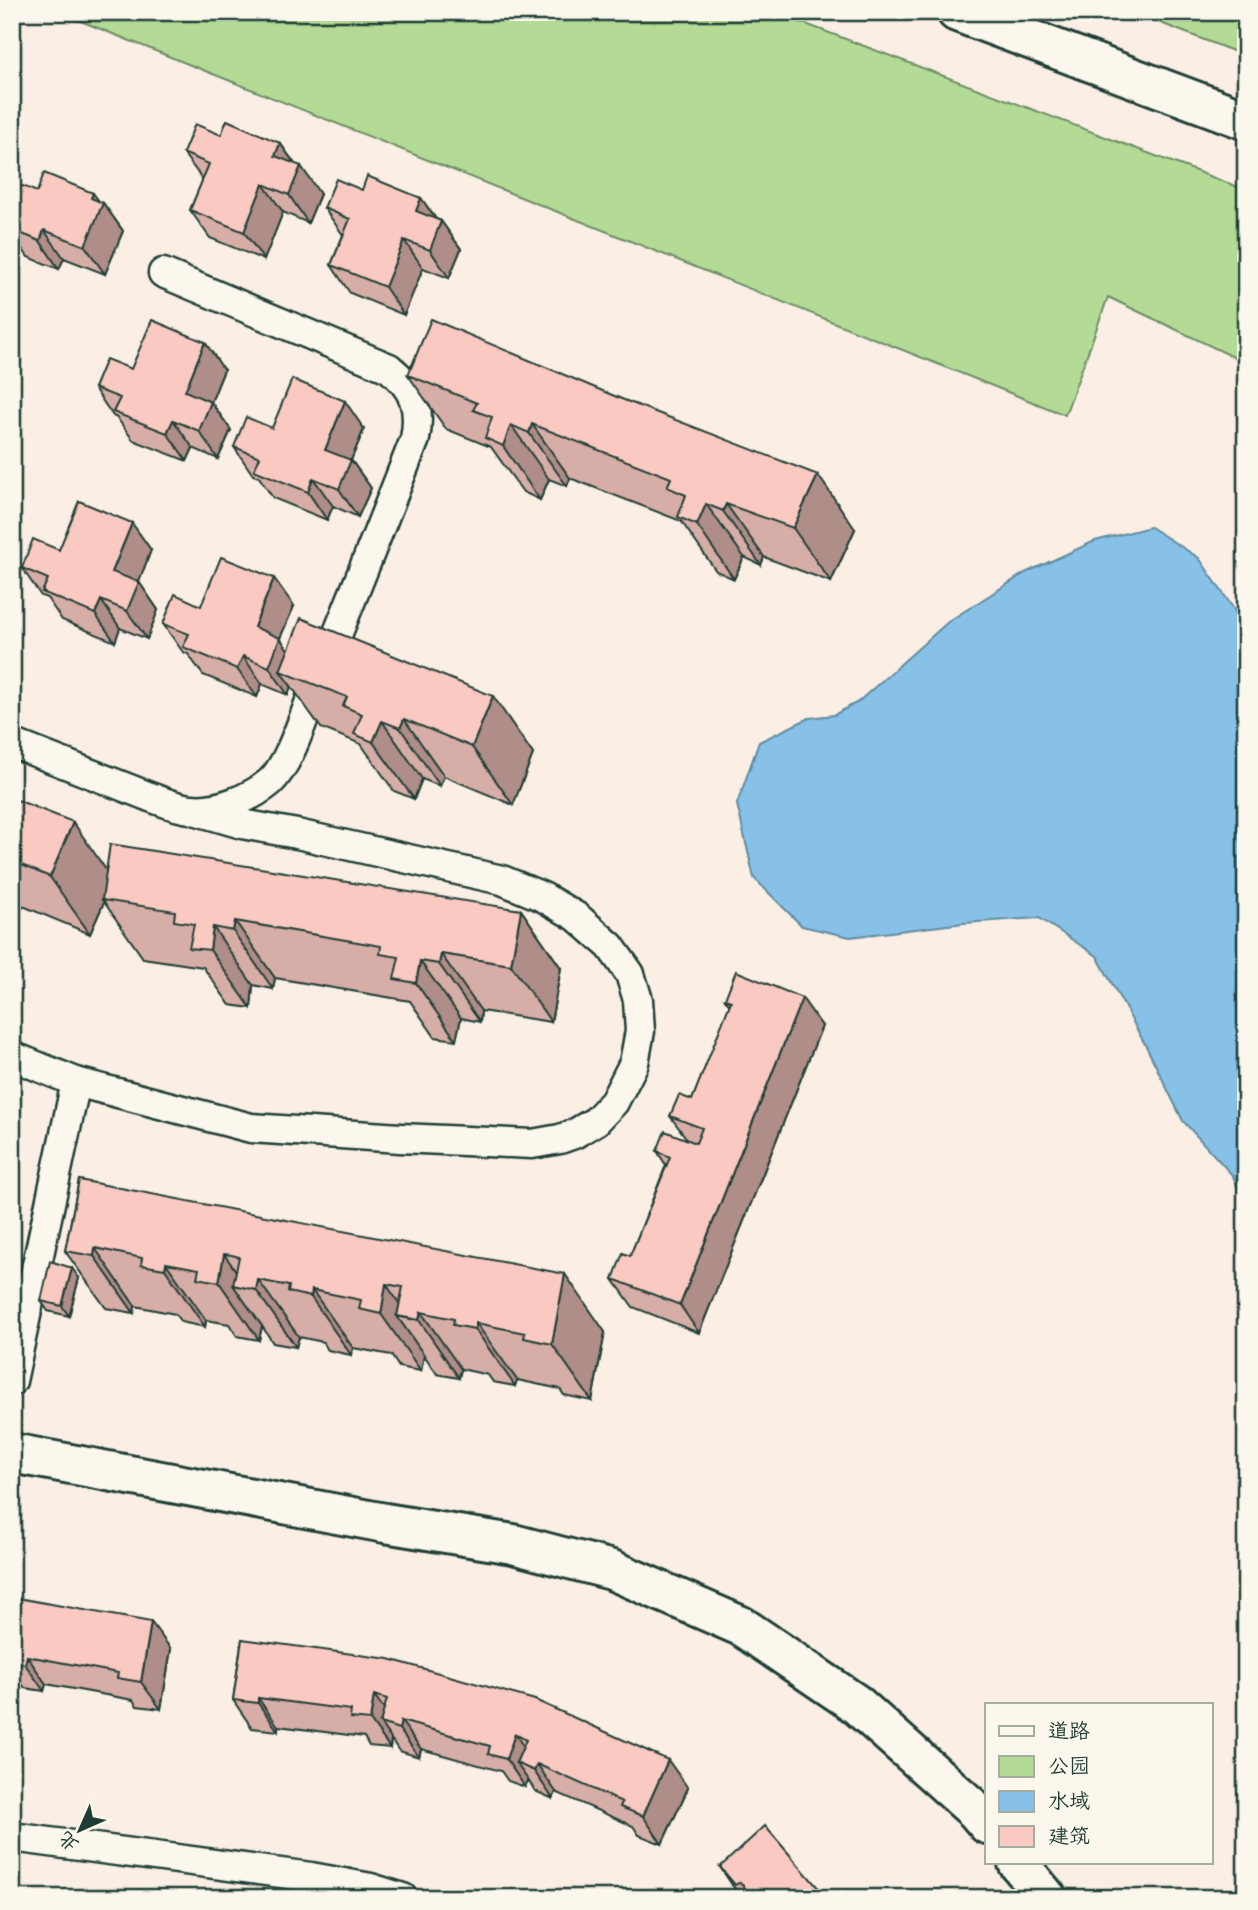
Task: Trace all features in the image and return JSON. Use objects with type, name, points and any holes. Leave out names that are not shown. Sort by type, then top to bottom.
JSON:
[{"type":"main road","points":[[957,12],[1246,120]]},
{"type":"main road","points":[[12,1453],[385,1523],[513,1544],[612,1570],[741,1626],[836,1690],[866,1713],[985,1822]]},
{"type":"main road","points":[[1019,1864],[1047,1898]]},
{"type":"lane","points":[[163,273],[389,368],[409,389],[418,422],[415,439],[362,575],[281,767],[272,780],[246,798],[228,805],[194,810]]},
{"type":"lane","points":[[12,743],[161,801],[242,824],[502,880],[543,897],[577,917],[610,946],[630,974],[640,1014],[634,1063],[614,1102],[596,1121],[560,1139],[532,1144],[251,1128],[76,1082],[12,1056]]},
{"type":"lane","points":[[12,1381],[76,1082]]},
{"type":"lane","points":[[12,1838],[311,1877],[371,1888],[403,1898]]},
{"type":"green space","points":[[58,12],[774,12],[1246,190],[1246,363],[1108,297],[1065,415]]},
{"type":"green space","points":[[1132,12],[1246,12],[1246,56]]},
{"type":"water","points":[[1150,527],[1199,558],[1246,627],[1246,1207],[1233,1176],[1183,1121],[1097,956],[1039,918],[964,923],[850,937],[802,926],[754,878],[737,804],[759,742],[809,718],[834,715],[858,702],[949,621],[1025,573],[1095,541]]},
{"type":"building","points":[[227,120],[280,143],[275,156],[301,166],[289,195],[263,184],[244,232],[190,210],[209,164],[183,153],[195,124],[221,135]]},
{"type":"building","points":[[44,173],[93,193],[91,198],[103,203],[85,246],[44,230],[40,241],[12,230],[12,204],[20,185],[37,192]]},
{"type":"building","points":[[367,176],[421,198],[416,211],[441,221],[430,250],[404,240],[385,287],[331,265],[350,219],[324,208],[336,179],[362,190]]},
{"type":"building","points":[[431,319],[624,400],[818,475],[793,528],[726,504],[723,511],[706,504],[697,525],[678,517],[686,495],[667,487],[671,478],[532,424],[529,433],[511,425],[503,446],[485,438],[492,417],[473,410],[477,403],[408,375]]},
{"type":"building","points":[[152,320],[205,342],[185,391],[211,402],[199,431],[173,420],[167,433],[113,412],[120,398],[94,388],[106,359],[131,369]]},
{"type":"building","points":[[292,379],[345,401],[325,450],[351,460],[339,489],[313,478],[308,492],[254,470],[260,457],[234,447],[246,417],[272,428]]},
{"type":"building","points":[[79,501],[132,523],[112,572],[139,582],[127,611],[101,600],[95,614],[42,592],[48,579],[22,568],[33,539],[59,550]]},
{"type":"building","points":[[221,557],[274,578],[254,627],[280,638],[269,667],[243,656],[237,669],[183,647],[189,634],[163,624],[175,594],[201,606]]},
{"type":"building","points":[[301,618],[493,696],[472,747],[404,719],[400,728],[382,721],[373,742],[354,734],[362,714],[343,706],[347,697],[280,671]]},
{"type":"building","points":[[12,798],[73,822],[50,877],[12,861]]},
{"type":"building","points":[[110,844],[521,910],[511,965],[441,954],[439,964],[420,961],[416,983],[394,979],[399,957],[380,954],[381,946],[235,921],[233,931],[213,927],[210,950],[189,948],[194,924],[174,921],[175,911],[102,900]]},
{"type":"building","points":[[736,971],[802,998],[680,1305],[613,1279],[623,1253],[630,1256],[670,1157],[657,1151],[665,1131],[696,1143],[702,1128],[670,1116],[679,1095],[692,1100],[731,1001],[725,999]]},
{"type":"building","points":[[79,1180],[565,1274],[552,1344],[524,1338],[525,1333],[476,1323],[475,1329],[453,1325],[454,1319],[421,1312],[419,1320],[397,1316],[403,1287],[386,1284],[381,1314],[359,1309],[361,1300],[312,1290],[311,1297],[288,1292],[289,1286],[258,1280],[256,1290],[233,1285],[239,1257],[232,1255],[224,1254],[219,1282],[197,1278],[199,1269],[166,1263],[165,1269],[141,1265],[142,1258],[95,1248],[94,1256],[65,1251]]},
{"type":"building","points":[[50,1261],[72,1268],[62,1306],[41,1301]]},
{"type":"building","points":[[12,1597],[151,1622],[141,1682],[117,1678],[118,1673],[27,1656],[25,1664],[12,1661]]},
{"type":"building","points":[[242,1639],[389,1659],[535,1700],[668,1760],[643,1816],[620,1807],[622,1802],[537,1764],[534,1771],[516,1763],[526,1740],[515,1734],[506,1759],[488,1754],[490,1746],[401,1721],[399,1729],[380,1723],[387,1699],[374,1695],[370,1720],[350,1718],[351,1710],[258,1698],[258,1703],[233,1700]]},
{"type":"building","points":[[765,1826],[827,1898],[753,1898],[740,1882],[735,1885],[720,1867]]}]
